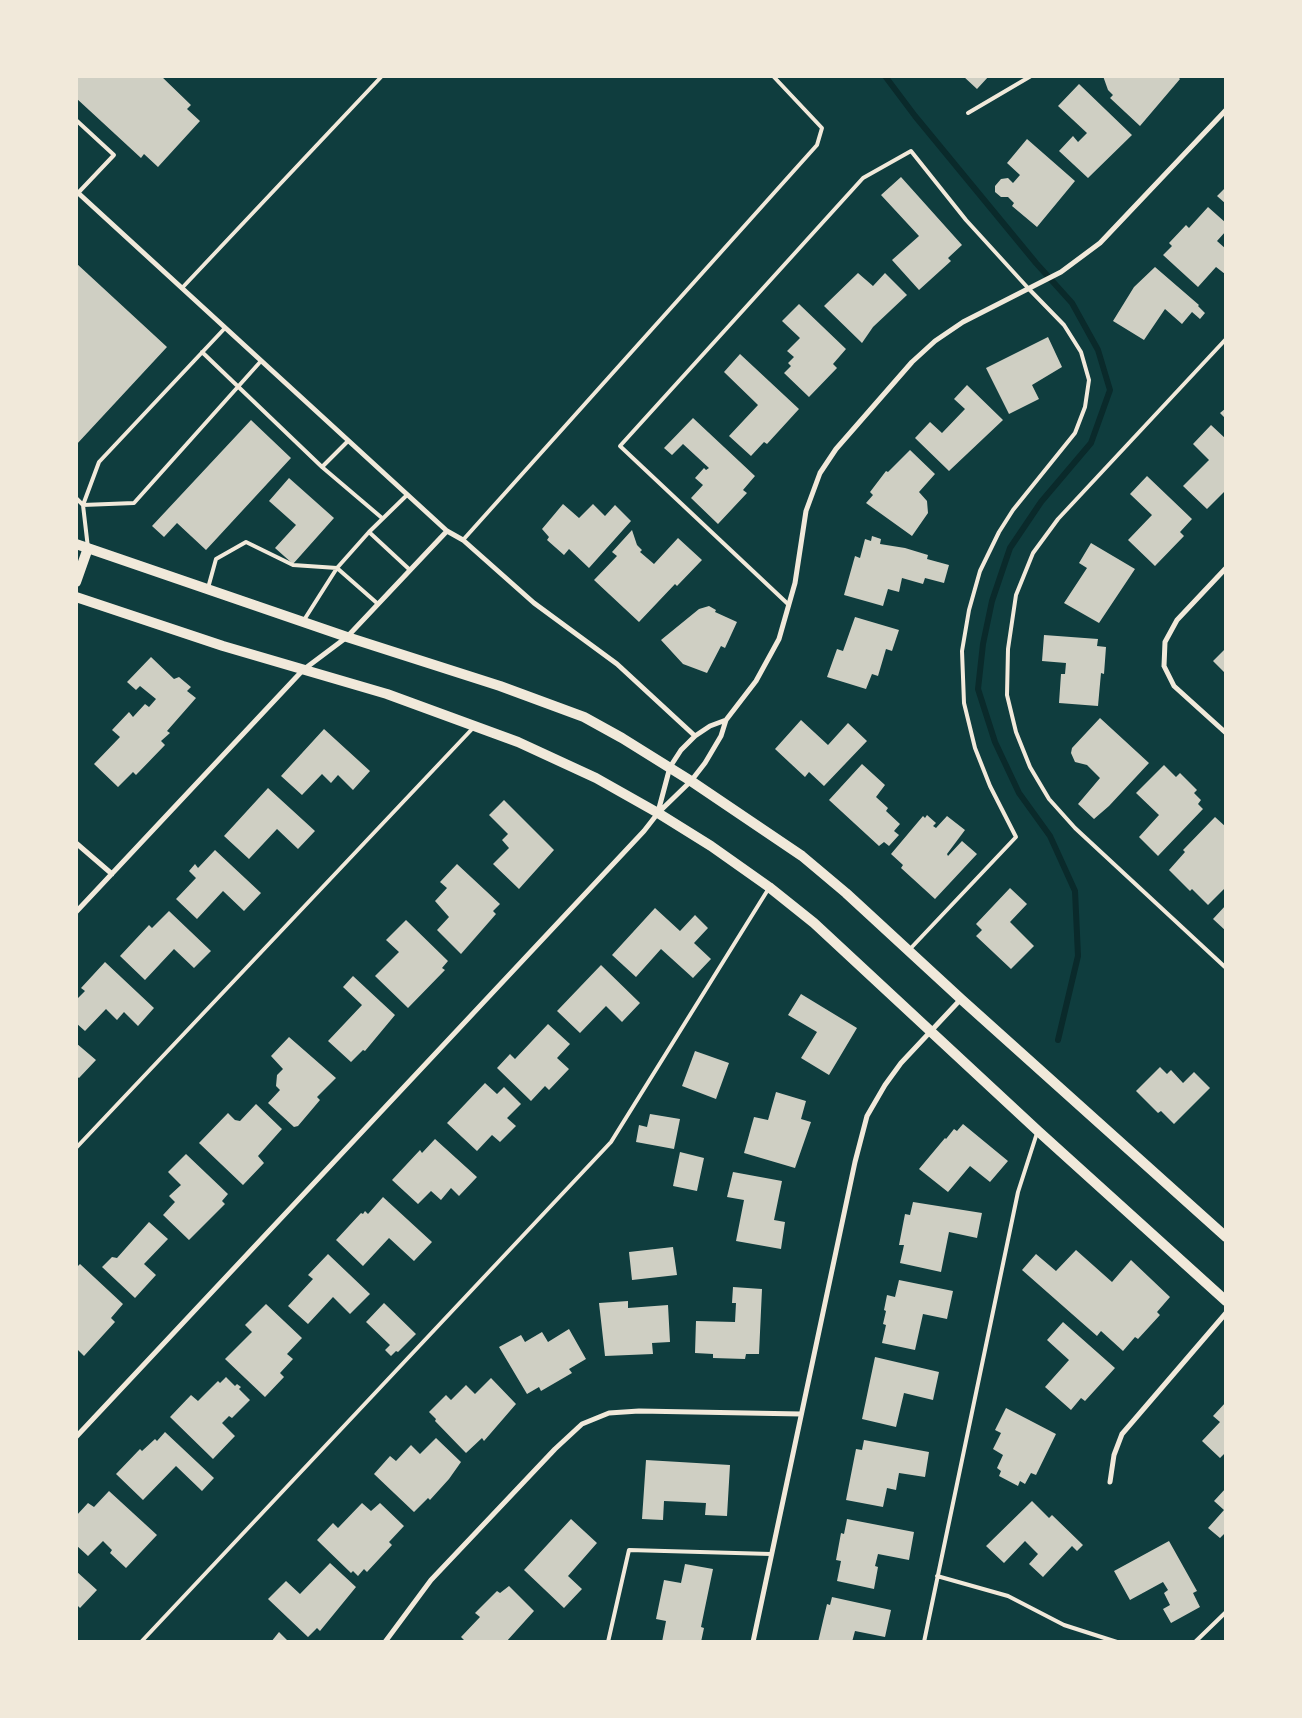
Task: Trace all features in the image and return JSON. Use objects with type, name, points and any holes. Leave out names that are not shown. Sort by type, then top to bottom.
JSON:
[{"type":"main road","points":[[76,544],[347,637],[500,686],[584,718],[622,738],[670,767],[802,856],[846,893],[961,999],[1225,1235]]},
{"type":"main road","points":[[76,582],[88,548]]},
{"type":"main road","points":[[76,597],[223,646],[387,694],[518,742],[596,778],[658,813],[711,846],[769,887],[814,923],[1038,1131],[1226,1300]]},
{"type":"street","points":[[76,1437],[638,838],[658,813],[691,781],[705,763],[721,736],[726,720],[756,681],[779,639],[795,583],[806,511],[820,473],[836,449],[912,362],[935,341],[963,322],[1061,272],[1100,243],[1226,110]]},
{"type":"street","points":[[77,192],[447,531],[463,540],[534,603],[618,664],[695,736]]},
{"type":"street","points":[[76,912],[304,670],[347,637],[447,531]]},
{"type":"street","points":[[1226,568],[1178,620],[1165,642],[1164,666],[1174,686],[1226,732]]},
{"type":"street","points":[[658,813],[670,767],[681,750],[695,736],[710,726],[726,720]]},
{"type":"street","points":[[76,843],[112,874]]},
{"type":"street","points":[[753,1642],[866,1116],[901,1063],[961,999]]},
{"type":"street","points":[[1110,1482],[1114,1455],[1122,1434],[1226,1314]]},
{"type":"street","points":[[385,1642],[431,1580],[555,1449],[582,1424],[609,1413],[639,1411],[801,1414]]},
{"type":"lane","points":[[182,288],[382,76]]},
{"type":"lane","points":[[463,540],[817,145],[822,128],[773,76]]},
{"type":"lane","points":[[968,112],[1031,76]]},
{"type":"lane","points":[[76,120],[114,156],[77,192]]},
{"type":"lane","points":[[788,605],[620,446],[863,178],[911,151],[966,220],[1064,325],[1082,352],[1089,380],[1085,407],[1074,433],[1013,510],[999,532],[980,571],[969,610],[962,651],[964,703],[975,748],[990,786],[1016,837],[909,951]]},
{"type":"lane","points":[[88,548],[84,505],[99,462],[224,328]]},
{"type":"lane","points":[[1226,339],[1058,519],[1033,554],[1016,595],[1008,658],[1008,695],[1016,732],[1030,767],[1049,799],[1074,828],[1226,968]]},
{"type":"lane","points":[[202,352],[322,467],[382,518]]},
{"type":"lane","points":[[76,498],[84,505],[134,503],[261,361]]},
{"type":"lane","points":[[322,467],[348,441]]},
{"type":"lane","points":[[303,622],[338,568],[382,518],[407,494]]},
{"type":"lane","points":[[369,532],[410,570]]},
{"type":"lane","points":[[208,590],[216,559],[246,542],[293,565],[338,568],[378,604]]},
{"type":"lane","points":[[76,1148],[474,726]]},
{"type":"lane","points":[[142,1642],[611,1142],[769,887]]},
{"type":"lane","points":[[924,1642],[1018,1192],[1038,1131]]},
{"type":"lane","points":[[608,1642],[629,1550],[771,1554]]},
{"type":"lane","points":[[937,1576],[1008,1596],[1064,1625],[1117,1642]]},
{"type":"lane","points":[[1195,1642],[1226,1612]]},
{"type":"building","points":[[76,76],[161,76],[191,105],[187,109],[200,121],[158,167],[144,154],[141,158],[76,98]]},
{"type":"building","points":[[963,76],[989,76],[977,89]]},
{"type":"building","points":[[1103,76],[1177,76],[1180,79],[1140,126],[1110,98],[1113,95],[1108,90]]},
{"type":"building","points":[[1079,84],[1132,135],[1088,178],[1059,151],[1073,136],[1078,142],[1087,133],[1058,106]]},
{"type":"building","points":[[1027,139],[1075,181],[1037,227],[1012,206],[1014,203],[1008,197],[1001,197],[995,192],[995,186],[1001,179],[1008,178],[1013,183],[1020,175],[1007,163]]},
{"type":"building","points":[[901,177],[962,245],[948,258],[951,261],[919,290],[892,260],[919,236],[881,195]]},
{"type":"building","points":[[1226,187],[1226,204],[1217,196]]},
{"type":"building","points":[[1208,207],[1226,223],[1226,231],[1217,241],[1226,249],[1226,273],[1216,267],[1198,287],[1163,255],[1172,246],[1169,243],[1186,225],[1189,228]]},
{"type":"building","points":[[76,263],[167,347],[76,445]]},
{"type":"building","points":[[1155,267],[1199,305],[1205,313],[1200,319],[1192,312],[1182,324],[1165,309],[1144,340],[1113,321],[1134,287]]},
{"type":"building","points":[[858,273],[873,286],[885,273],[907,295],[873,327],[862,343],[824,306]]},
{"type":"building","points":[[799,304],[846,349],[833,364],[837,368],[809,397],[784,373],[791,366],[788,363],[794,357],[787,351],[800,338],[782,321]]},
{"type":"building","points":[[1048,337],[1062,367],[1032,385],[1039,399],[1009,414],[986,368]]},
{"type":"building","points":[[740,354],[799,409],[767,444],[764,442],[751,456],[729,436],[758,405],[724,372]]},
{"type":"building","points":[[967,385],[1003,420],[949,471],[915,438],[930,422],[942,433],[965,409],[954,399]]},
{"type":"building","points":[[1226,408],[1226,419],[1220,413]]},
{"type":"building","points":[[693,418],[755,476],[743,490],[747,493],[718,524],[691,498],[703,485],[695,478],[704,468],[706,470],[709,468],[683,444],[672,455],[664,448]]},
{"type":"building","points":[[251,420],[291,458],[206,550],[177,523],[164,537],[152,526]]},
{"type":"building","points":[[1211,425],[1226,439],[1226,490],[1207,509],[1183,486],[1209,460],[1193,444]]},
{"type":"building","points":[[910,450],[935,474],[919,492],[927,501],[928,513],[912,536],[866,503],[873,495],[870,492],[886,471],[888,472]]},
{"type":"building","points":[[1147,476],[1192,519],[1180,532],[1184,536],[1155,566],[1128,540],[1152,515],[1130,494]]},
{"type":"building","points":[[289,478],[334,518],[293,564],[275,548],[296,525],[269,501]]},
{"type":"building","points":[[563,504],[579,518],[593,504],[605,516],[615,505],[631,521],[589,568],[569,549],[564,555],[547,540],[549,537],[542,529]]},
{"type":"building","points":[[632,530],[637,545],[642,550],[640,552],[654,564],[678,538],[702,560],[677,586],[675,584],[639,622],[594,580],[617,556],[612,552]]},
{"type":"building","points":[[872,536],[881,539],[880,544],[905,548],[928,555],[927,559],[949,565],[944,583],[925,578],[923,584],[902,578],[899,592],[888,589],[883,606],[844,595],[855,556],[860,558],[865,539],[871,541]]},
{"type":"building","points":[[1091,543],[1135,569],[1099,623],[1064,603],[1087,568],[1079,563]]},
{"type":"building","points":[[709,606],[716,610],[715,612],[737,622],[725,648],[721,646],[707,673],[683,664],[661,640],[699,609]]},
{"type":"building","points":[[855,617],[899,630],[892,651],[886,649],[878,676],[872,674],[866,689],[827,677],[837,649],[843,651]]},
{"type":"building","points":[[1044,635],[1098,639],[1097,646],[1106,647],[1104,674],[1101,673],[1098,706],[1059,703],[1061,674],[1065,674],[1066,663],[1042,661]]},
{"type":"building","points":[[1226,648],[1226,674],[1213,661]]},
{"type":"building","points":[[151,657],[174,679],[179,677],[191,687],[187,691],[196,698],[167,731],[170,733],[161,741],[165,745],[136,775],[133,772],[118,787],[94,764],[120,737],[112,730],[129,712],[133,717],[145,704],[149,707],[156,699],[140,686],[136,690],[127,682]]},
{"type":"building","points":[[1100,718],[1149,763],[1109,806],[1094,819],[1078,804],[1100,778],[1087,765],[1075,762],[1071,753],[1072,748]]},
{"type":"building","points":[[801,720],[828,745],[848,723],[867,741],[824,786],[809,772],[805,777],[775,749]]},
{"type":"building","points":[[324,729],[370,771],[353,790],[338,775],[331,783],[322,774],[302,795],[281,776]]},
{"type":"building","points":[[862,764],[885,785],[876,797],[888,808],[886,811],[900,824],[894,831],[899,835],[889,846],[884,842],[879,846],[829,800]]},
{"type":"building","points":[[1164,765],[1176,777],[1180,773],[1197,790],[1194,793],[1201,800],[1198,804],[1203,809],[1158,856],[1139,837],[1159,815],[1136,793]]},
{"type":"building","points":[[268,788],[315,831],[298,849],[277,829],[249,859],[224,836]]},
{"type":"building","points":[[504,800],[554,850],[519,889],[493,864],[509,848],[502,840],[508,834],[489,815]]},
{"type":"building","points":[[927,815],[936,823],[933,826],[936,828],[947,816],[965,830],[947,854],[948,856],[962,841],[977,854],[935,899],[901,868],[903,865],[891,854],[923,816],[925,818]]},
{"type":"building","points":[[1215,817],[1226,827],[1226,887],[1208,905],[1192,889],[1190,891],[1169,870],[1185,852],[1183,850]]},
{"type":"building","points":[[215,850],[261,893],[244,911],[223,891],[197,919],[176,899],[196,878],[189,871],[195,864],[198,868]]},
{"type":"building","points":[[457,864],[500,904],[493,911],[496,914],[461,954],[437,930],[449,917],[435,901],[447,888],[440,882]]},
{"type":"building","points":[[1010,888],[1027,904],[1010,922],[1034,946],[1011,969],[976,936],[982,930],[976,924]]},
{"type":"building","points":[[1226,905],[1226,931],[1213,919]]},
{"type":"building","points":[[655,908],[680,931],[695,915],[708,928],[694,943],[711,959],[693,978],[661,949],[636,977],[612,955]]},
{"type":"building","points":[[169,911],[211,951],[194,968],[174,949],[145,980],[120,956],[149,925],[152,928]]},
{"type":"building","points":[[406,920],[448,961],[442,968],[445,970],[408,1008],[375,976],[399,952],[386,940]]},
{"type":"building","points":[[105,962],[154,1008],[138,1026],[124,1012],[117,1020],[106,1009],[85,1031],[76,1023],[76,1000],[85,991],[81,988]]},
{"type":"building","points":[[601,965],[640,1003],[622,1022],[606,1006],[580,1033],[557,1011]]},
{"type":"building","points":[[353,976],[395,1015],[365,1051],[363,1050],[351,1062],[328,1041],[362,1005],[343,987]]},
{"type":"building","points":[[801,994],[857,1028],[829,1075],[801,1058],[817,1032],[788,1015]]},
{"type":"building","points":[[548,1024],[570,1044],[557,1058],[569,1069],[549,1090],[545,1086],[531,1101],[497,1068],[510,1054],[515,1059]]},
{"type":"building","points":[[289,1037],[336,1078],[317,1097],[320,1100],[298,1126],[294,1127],[268,1103],[280,1090],[276,1086],[277,1075],[283,1069],[271,1056]]},
{"type":"building","points":[[76,1043],[96,1060],[79,1078],[76,1076]]},
{"type":"building","points":[[695,1051],[729,1063],[716,1099],[682,1086]]},
{"type":"building","points":[[1160,1067],[1167,1074],[1171,1070],[1183,1083],[1194,1072],[1210,1088],[1174,1124],[1161,1111],[1158,1113],[1136,1091]]},
{"type":"building","points":[[485,1083],[497,1094],[504,1087],[521,1104],[507,1118],[516,1126],[500,1142],[492,1135],[477,1151],[447,1123]]},
{"type":"building","points":[[776,1092],[806,1101],[801,1119],[811,1122],[795,1168],[744,1153],[754,1117],[768,1120]]},
{"type":"building","points":[[256,1104],[282,1129],[258,1156],[264,1163],[243,1185],[199,1143],[228,1113],[235,1120],[240,1121]]},
{"type":"building","points":[[650,1114],[680,1119],[674,1149],[636,1142],[639,1125],[647,1127]]},
{"type":"building","points":[[963,1124],[1008,1161],[990,1182],[970,1166],[948,1192],[919,1169],[945,1138],[954,1129],[957,1131]]},
{"type":"building","points":[[435,1139],[477,1177],[459,1196],[451,1188],[441,1200],[431,1191],[418,1204],[392,1180],[420,1150],[422,1153]]},
{"type":"building","points":[[680,1152],[704,1158],[697,1191],[673,1186]]},
{"type":"building","points":[[186,1154],[228,1194],[222,1201],[225,1204],[189,1240],[163,1215],[175,1202],[169,1196],[181,1185],[168,1172]]},
{"type":"building","points":[[733,1172],[782,1181],[774,1220],[785,1222],[781,1249],[736,1241],[744,1200],[727,1197]]},
{"type":"building","points":[[383,1197],[432,1242],[414,1261],[389,1238],[363,1266],[336,1240],[361,1213],[363,1214],[365,1211],[368,1214]]},
{"type":"building","points":[[913,1202],[982,1213],[977,1238],[949,1232],[941,1272],[900,1263],[904,1245],[899,1245],[905,1214],[910,1215]]},
{"type":"building","points":[[149,1222],[168,1239],[144,1264],[156,1275],[135,1298],[102,1267],[112,1257],[117,1258]]},
{"type":"building","points":[[673,1247],[677,1275],[632,1280],[629,1252]]},
{"type":"building","points":[[1076,1250],[1112,1282],[1131,1260],[1170,1297],[1157,1312],[1160,1315],[1138,1339],[1135,1337],[1123,1351],[1101,1331],[1097,1336],[1022,1270],[1036,1254],[1056,1271]]},
{"type":"building","points":[[328,1254],[370,1294],[350,1314],[333,1297],[308,1324],[288,1306],[313,1279],[308,1275]]},
{"type":"building","points":[[80,1264],[123,1304],[111,1318],[115,1322],[84,1356],[76,1348],[76,1268]]},
{"type":"building","points":[[899,1280],[953,1291],[947,1319],[923,1314],[915,1350],[882,1343],[886,1325],[883,1324],[887,1295],[895,1297]]},
{"type":"building","points":[[733,1287],[762,1289],[759,1354],[746,1354],[745,1359],[713,1358],[713,1354],[695,1353],[696,1321],[735,1322],[736,1303],[732,1303]]},
{"type":"building","points":[[628,1301],[628,1308],[668,1305],[670,1342],[652,1343],[653,1354],[605,1356],[599,1303]]},
{"type":"building","points":[[384,1303],[416,1334],[398,1352],[396,1351],[391,1356],[385,1350],[390,1345],[366,1322]]},
{"type":"building","points":[[266,1304],[302,1338],[287,1354],[293,1359],[280,1373],[284,1377],[265,1397],[225,1359],[252,1332],[245,1325]]},
{"type":"building","points":[[1063,1322],[1115,1368],[1085,1401],[1081,1398],[1071,1410],[1045,1387],[1069,1360],[1047,1340]]},
{"type":"building","points":[[569,1329],[586,1359],[569,1369],[572,1373],[541,1391],[539,1387],[527,1394],[499,1347],[521,1335],[525,1342],[542,1332],[548,1342]]},
{"type":"building","points":[[875,1357],[939,1372],[933,1400],[904,1393],[896,1427],[862,1419]]},
{"type":"building","points":[[226,1377],[235,1386],[237,1384],[241,1387],[239,1389],[250,1400],[232,1418],[229,1416],[222,1423],[235,1436],[213,1459],[170,1417],[191,1395],[198,1401],[218,1381],[220,1383]]},
{"type":"building","points":[[491,1378],[516,1404],[484,1441],[482,1438],[466,1453],[435,1421],[436,1419],[429,1412],[446,1395],[451,1400],[466,1385],[475,1394]]},
{"type":"building","points":[[1226,1402],[1226,1452],[1220,1458],[1202,1441],[1220,1422],[1213,1416]]},
{"type":"building","points":[[1006,1408],[1056,1434],[1036,1475],[1031,1473],[1025,1484],[1020,1481],[1018,1486],[999,1476],[1001,1471],[997,1468],[1003,1455],[993,1449],[1001,1433],[995,1430]]},
{"type":"building","points":[[165,1432],[214,1478],[202,1491],[176,1466],[143,1500],[116,1474],[140,1449],[142,1451],[155,1439],[157,1441]]},
{"type":"building","points":[[436,1438],[461,1462],[430,1500],[428,1498],[414,1512],[374,1474],[390,1456],[396,1461],[411,1445],[420,1454]]},
{"type":"building","points":[[864,1440],[929,1452],[925,1477],[899,1473],[896,1490],[887,1488],[883,1507],[846,1500],[856,1449],[862,1450]]},
{"type":"building","points":[[646,1460],[730,1465],[727,1516],[705,1515],[706,1503],[664,1501],[663,1520],[642,1519]]},
{"type":"building","points":[[1226,1488],[1226,1532],[1220,1538],[1208,1528],[1224,1510],[1214,1501]]},
{"type":"building","points":[[109,1491],[157,1535],[126,1568],[110,1553],[112,1550],[103,1541],[88,1556],[76,1545],[76,1516],[88,1503],[94,1507]]},
{"type":"building","points":[[1032,1501],[1049,1518],[1052,1515],[1083,1545],[1077,1551],[1072,1546],[1043,1577],[1029,1564],[1038,1554],[1025,1541],[1004,1563],[986,1546]]},
{"type":"building","points":[[362,1503],[371,1511],[380,1503],[404,1526],[389,1542],[392,1545],[367,1572],[364,1569],[358,1576],[353,1571],[351,1573],[317,1540],[333,1523],[338,1528]]},
{"type":"building","points":[[571,1519],[597,1543],[568,1576],[582,1589],[564,1608],[524,1570]]},
{"type":"building","points":[[847,1519],[914,1532],[909,1560],[878,1554],[875,1566],[878,1567],[874,1589],[837,1581],[841,1561],[836,1560],[841,1533],[844,1534]]},
{"type":"building","points":[[1169,1541],[1197,1591],[1193,1593],[1200,1607],[1171,1623],[1163,1609],[1170,1605],[1164,1593],[1168,1590],[1163,1582],[1130,1600],[1114,1571]]},
{"type":"building","points":[[330,1563],[356,1587],[320,1631],[317,1628],[308,1637],[268,1599],[286,1581],[300,1594]]},
{"type":"building","points":[[685,1564],[713,1569],[701,1627],[704,1628],[701,1642],[662,1642],[666,1621],[656,1619],[664,1580],[681,1583]]},
{"type":"building","points":[[76,1571],[97,1590],[80,1608],[76,1604]]},
{"type":"building","points":[[509,1586],[534,1611],[506,1642],[466,1642],[461,1637],[480,1617],[475,1613],[497,1591],[500,1593]]},
{"type":"building","points":[[832,1597],[891,1610],[885,1637],[855,1631],[852,1642],[818,1642],[827,1604],[830,1605]]},
{"type":"building","points":[[279,1632],[289,1642],[271,1642]]},
{"type":"waterway","points":[[885,76],[915,116],[1036,263],[1072,303],[1098,350],[1110,390],[1091,443],[1041,502],[1010,548],[992,601],[983,644],[978,689],[995,742],[1019,793],[1050,836],[1075,891],[1078,956],[1058,1040]]}]
